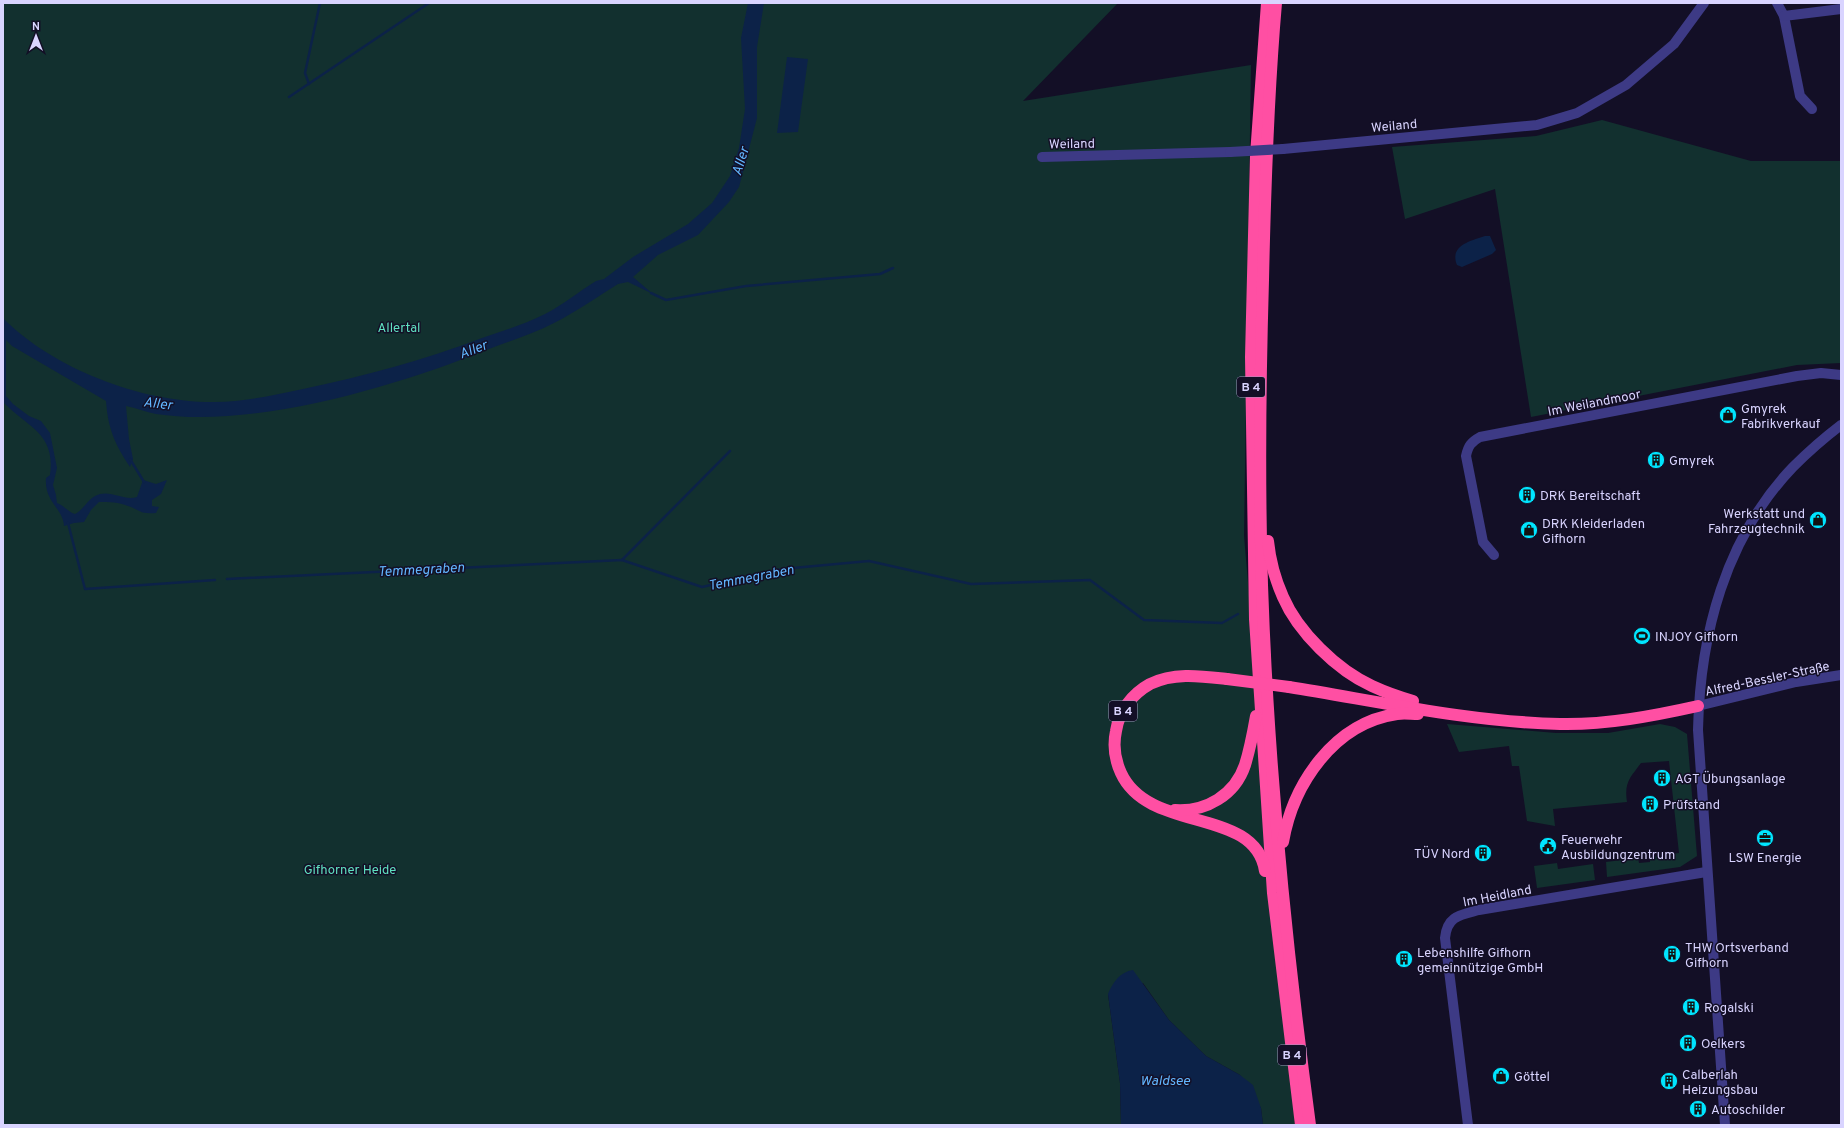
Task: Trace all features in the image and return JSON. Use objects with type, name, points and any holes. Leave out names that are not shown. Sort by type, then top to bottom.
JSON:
[{"type":"highway","name":"B 4","points":[[1267,3],[1256,155],[1251,357],[1254,586],[1259,701],[1272,894],[1301,1125]]},
{"type":"highway","name":"B 4","points":[[1276,3],[1269,78],[1261,356],[1262,585],[1268,706],[1280,856],[1294,994],[1310,1125]]},
{"type":"highway","points":[[1261,488],[1274,574],[1283,598],[1299,623],[1313,640],[1328,656],[1348,672],[1371,686],[1454,714]]},
{"type":"highway","name":"B 4","points":[[1160,808],[1138,796],[1127,783],[1119,769],[1115,752],[1115,736],[1123,711],[1140,691],[1164,678],[1192,676],[1227,679],[1289,687],[1454,714]]},
{"type":"highway","points":[[1160,808],[1182,810],[1197,808],[1213,803],[1228,792],[1238,780],[1245,766],[1259,701]]},
{"type":"highway","points":[[1280,856],[1287,822],[1297,794],[1316,765],[1329,750],[1344,737],[1377,720],[1397,714],[1454,714],[1560,724],[1606,722],[1652,716],[1698,706]]},
{"type":"highway","points":[[1160,808],[1226,829],[1247,839],[1261,855],[1272,894]]},
{"type":"street","name":"Weiland","points":[[1042,157],[1230,152],[1283,149],[1537,125],[1577,113],[1626,85],[1674,44],[1704,3]]},
{"type":"street","points":[[1777,3],[1784,16],[1800,96],[1812,109]]},
{"type":"street","points":[[1784,16],[1841,9]]},
{"type":"street","name":"Im Weilandmoor","points":[[1494,555],[1483,542],[1466,456],[1468,448],[1473,441],[1480,437],[1797,376],[1821,373],[1841,375]]},
{"type":"street","points":[[1725,1125],[1706,872],[1698,730],[1698,706],[1704,657],[1712,616],[1719,593],[1734,553],[1750,525],[1776,486],[1812,448],[1841,425]]},
{"type":"street","name":"Alfred-Bessler-Straße","points":[[1698,706],[1796,682],[1841,675]]},
{"type":"street","name":"Im Heidland","points":[[1468,1125],[1445,938],[1446,926],[1456,917],[1479,910],[1706,872]]},
{"type":"green space","points":[[3,3],[1118,3],[1023,101],[1251,65],[1244,536],[1295,1125],[1263,1125],[1261,1108],[1240,1075],[1206,1056],[1169,1020],[1143,983],[1108,994],[1120,1083],[1121,1125],[3,1125]]},
{"type":"green space","points":[[1602,120],[1751,161],[1841,161],[1841,363],[1797,365],[1531,417],[1495,189],[1405,219],[1392,147],[1536,136]]},
{"type":"green space","points":[[1447,724],[1556,733],[1608,733],[1660,724],[1675,727],[1687,734],[1697,856],[1680,867],[1607,877],[1606,862],[1638,858],[1639,863],[1650,862],[1650,857],[1679,853],[1669,761],[1641,763],[1627,785],[1627,802],[1553,809],[1555,826],[1527,821],[1519,766],[1512,766],[1509,746],[1459,752]]},
{"type":"green space","points":[[1557,863],[1558,869],[1593,864],[1595,880],[1537,888],[1534,866]]},
{"type":"water","name":"Aller","points":[[748,3],[764,3],[757,47],[757,118],[739,187],[729,202],[698,235],[658,255],[633,277],[653,294],[628,282],[618,284],[562,319],[530,334],[412,377],[325,401],[281,410],[237,415],[195,417],[156,414],[126,406],[129,439],[133,459],[130,467],[113,436],[108,420],[106,401],[12,346],[6,340],[6,396],[13,404],[29,416],[41,421],[50,433],[57,468],[53,485],[57,503],[75,514],[89,500],[100,494],[105,493],[128,498],[137,497],[143,480],[156,484],[167,480],[161,494],[152,500],[152,506],[159,507],[156,513],[143,513],[118,503],[99,502],[91,510],[84,522],[64,526],[63,520],[48,493],[46,486],[46,478],[50,475],[51,461],[49,449],[38,432],[3,402],[3,318],[47,353],[101,380],[129,389],[159,396],[187,401],[215,402],[237,401],[270,396],[371,373],[438,353],[530,321],[558,307],[596,281],[604,279],[633,257],[688,224],[712,203],[730,176],[739,148],[745,109],[741,38]]},
{"type":"water","points":[[787,57],[808,59],[798,132],[777,133]]},
{"type":"water","points":[[1485,236],[1490,236],[1496,250],[1492,254],[1462,267],[1457,265],[1455,258],[1459,248],[1468,242]]},
{"type":"water","name":"Waldsee","points":[[1133,970],[1169,1020],[1206,1056],[1240,1075],[1253,1085],[1261,1108],[1263,1125],[1121,1125],[1120,1083],[1108,994],[1112,985],[1121,975]]},
{"type":"waterway","points":[[309,84],[305,73],[320,3]]},
{"type":"waterway","points":[[289,97],[429,3]]},
{"type":"waterway","points":[[651,293],[666,300],[746,286],[880,274],[893,268]]},
{"type":"waterway","points":[[622,560],[730,451]]},
{"type":"waterway","points":[[130,459],[144,482]]},
{"type":"waterway","name":"Temmegraben","points":[[68,523],[85,589],[215,580]]},
{"type":"waterway","name":"Temmegraben","points":[[227,579],[622,560],[702,587],[782,569],[869,561],[971,584],[1090,580],[1144,620],[1222,623],[1238,614]]},
{"type":"place","name":"Gmyrek Fabrikverkauf","points":[[1728,415]]},
{"type":"place","name":"Gmyrek","points":[[1656,460]]},
{"type":"place","name":"DRK Bereitschaft","points":[[1527,495]]},
{"type":"place","name":"Werkstatt und Fahrzeugtechnik","points":[[1818,520]]},
{"type":"place","name":"DRK Kleiderladen Gifhorn","points":[[1529,530]]},
{"type":"place","name":"INJOY Gifhorn","points":[[1642,636]]},
{"type":"place","name":"AGT Übungsanlage","points":[[1662,778]]},
{"type":"place","name":"Prüfstand","points":[[1650,804]]},
{"type":"place","name":"LSW Energie","points":[[1765,838]]},
{"type":"place","name":"Feuerwehr Ausbildungzentrum","points":[[1548,846]]},
{"type":"place","name":"TÜV Nord","points":[[1483,853]]},
{"type":"place","name":"THW Ortsverband Gifhorn","points":[[1672,954]]},
{"type":"place","name":"Lebenshilfe Gifhorn gemeinnützige GmbH","points":[[1404,959]]},
{"type":"place","name":"Rogalski","points":[[1691,1007]]},
{"type":"place","name":"Oelkers","points":[[1688,1043]]},
{"type":"place","name":"Göttel","points":[[1501,1076]]},
{"type":"place","name":"Calberlah Heizungsbau","points":[[1669,1081]]},
{"type":"place","name":"Autoschilder","points":[[1698,1109]]},
{"type":"park label","name":"Allertal","points":[[399,327]]},
{"type":"park label","name":"Gifhorner Heide","points":[[350,869]]}]
